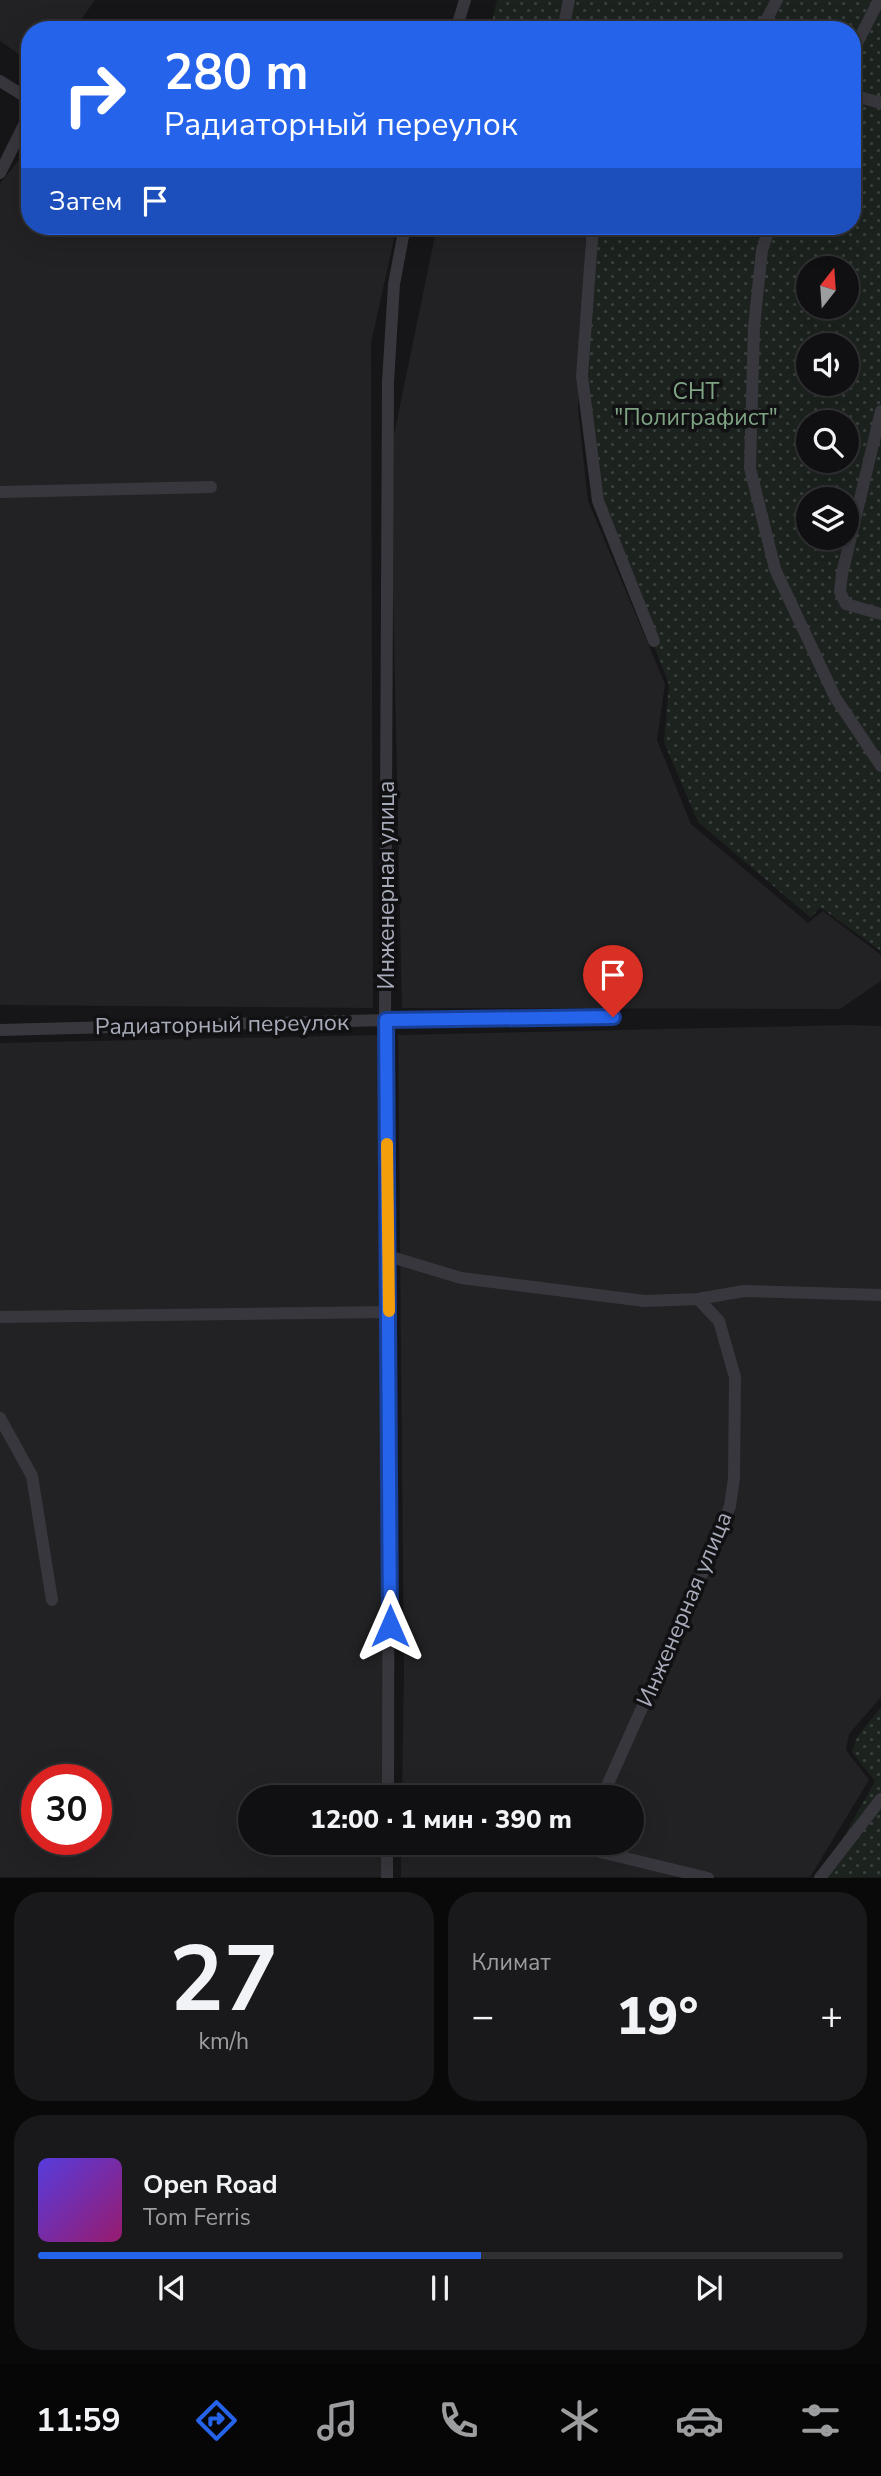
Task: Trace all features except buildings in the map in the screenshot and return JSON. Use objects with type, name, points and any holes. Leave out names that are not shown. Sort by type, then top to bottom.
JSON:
[{"type":"street","points":[[459,21],[465,0]]},
{"type":"street","points":[[565,21],[569,0]]},
{"type":"street","points":[[766,21],[777,0]]},
{"type":"street","points":[[861,35],[879,0]]},
{"type":"street","points":[[0,81],[21,94]]},
{"type":"street","points":[[861,97],[881,103]]},
{"type":"street","points":[[0,173],[21,129]]},
{"type":"street","name":"Инженерная улица","points":[[388,1785],[388,382],[394,284],[403,235]]},
{"type":"street","points":[[592,235],[582,376],[598,501],[654,641]]},
{"type":"street","points":[[767,235],[762,250],[754,327],[750,468],[775,569],[835,697],[881,765]]},
{"type":"street","points":[[881,411],[840,592],[846,604],[881,614]]},
{"type":"street","points":[[0,492],[212,487]]},
{"type":"street","name":"Радиаторный переулок","points":[[0,1030],[613,1017]]},
{"type":"street","points":[[388,1256],[461,1278],[645,1301],[698,1299],[744,1291],[881,1295]]},
{"type":"street","name":"Инженерная улица","points":[[607,1785],[730,1506],[734,1478],[735,1377],[719,1321],[698,1299]]},
{"type":"street","points":[[0,1317],[389,1312]]},
{"type":"street","points":[[0,1418],[32,1476],[52,1600]]},
{"type":"street","points":[[820,1878],[881,1799]]},
{"type":"street","points":[[387,1855],[387,1878]]},
{"type":"street","points":[[606,1855],[708,1878]]},
{"type":"shaded area","points":[[0,0],[95,0],[80,21],[21,21],[21,56],[0,41]]},
{"type":"shaded area","points":[[21,157],[21,235],[395,235],[371,343],[373,1008],[0,1005],[0,184]]},
{"type":"shaded area","points":[[435,235],[586,235],[578,409],[588,501],[665,684],[657,740],[691,824],[808,923],[823,911],[881,955],[881,981],[840,1009],[402,1008],[390,454]]},
{"type":"shaded area","points":[[881,1026],[881,1697],[849,1734],[846,1750],[869,1780],[810,1877],[401,1877],[401,1855],[644,1855],[644,1785],[402,1785],[404,1671],[398,1035]]},
{"type":"shaded area","points":[[380,1035],[388,1668],[385,1785],[238,1785],[238,1855],[384,1855],[383,1877],[0,1877],[0,1043]]},
{"type":"green space","name":"СНТ \"Полиграфист\"","points":[[497,0],[881,0],[881,951],[820,907],[811,918],[698,822],[664,742],[669,684],[595,496],[582,411],[591,235],[861,235],[861,21],[492,21]]},
{"type":"green space","points":[[881,1707],[881,1877],[821,1878],[875,1781],[852,1752],[857,1737]]},
{"type":"slow traffic","points":[[387,1144],[389,1311]]},
{"type":"route","points":[[390,1626],[386,1020],[613,1017]]}]
